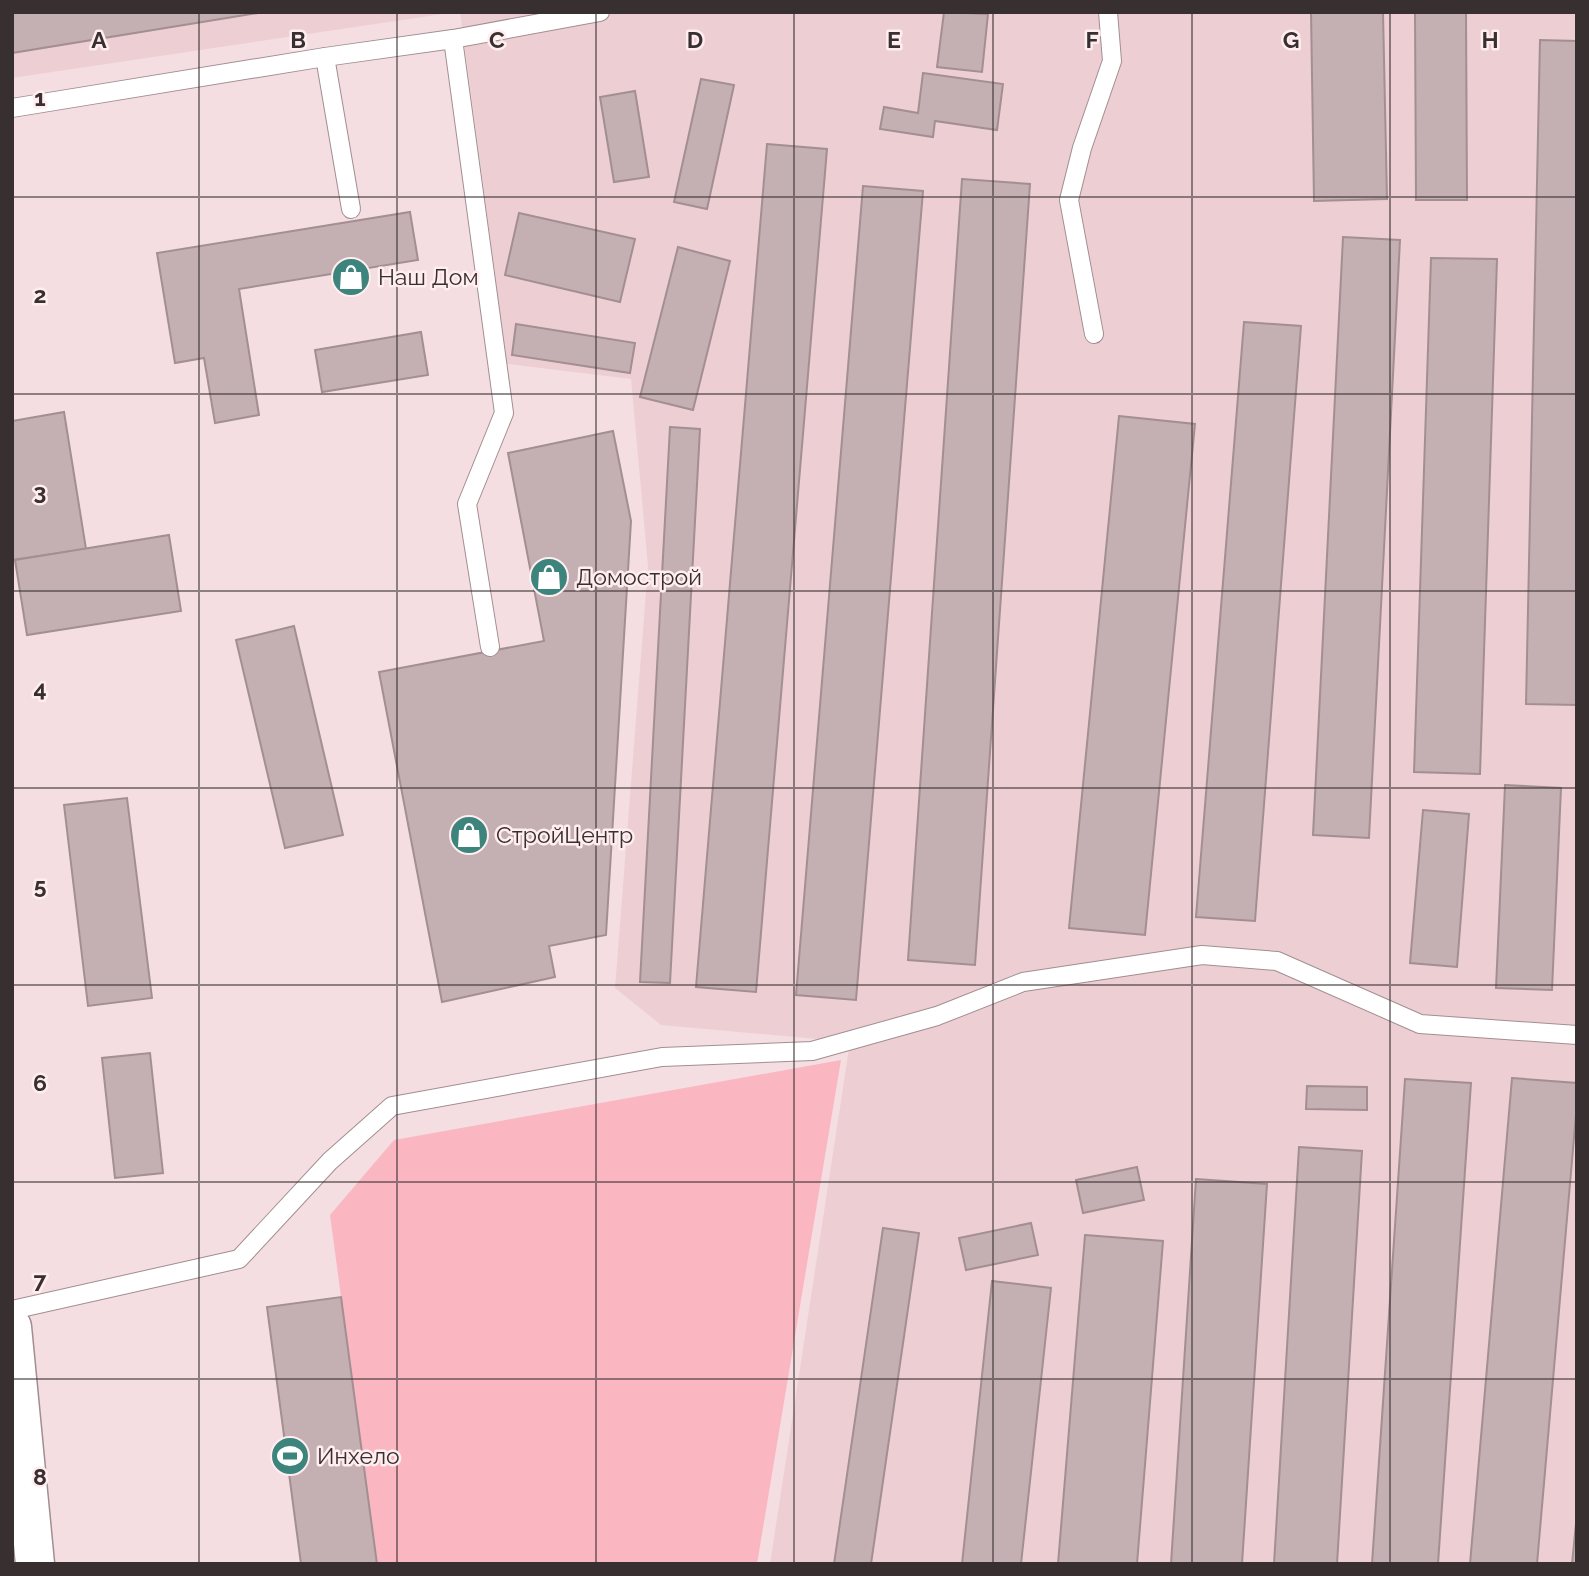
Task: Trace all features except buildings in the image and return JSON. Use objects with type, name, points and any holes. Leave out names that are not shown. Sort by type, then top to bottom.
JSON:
[{"type":"street","points":[[12,1327],[35,1564]]},
{"type":"lane","points":[[12,108],[453,39],[600,12]]},
{"type":"lane","points":[[1094,334],[1069,200],[1082,148],[1112,61],[1108,12]]},
{"type":"lane","points":[[453,39],[504,413],[467,504],[490,647]]},
{"type":"lane","points":[[325,57],[351,209]]},
{"type":"lane","points":[[12,1310],[239,1259],[330,1161],[392,1107],[662,1057],[812,1051],[937,1016],[1023,982],[1202,955],[1277,961],[1420,1024],[1577,1035]]},
{"type":"shaded area","points":[[12,12],[456,12],[12,78]]},
{"type":"shaded area","points":[[460,12],[1577,12],[1577,1564],[770,1564],[850,1042],[661,1025],[615,988],[648,566],[631,379],[507,364]]},
{"type":"shaded area","points":[[841,1060],[757,1564],[377,1564],[330,1215],[394,1140]]},
{"type":"place","name":"Наш Дом","points":[[351,277]]},
{"type":"place","name":"Домострой","points":[[549,577]]},
{"type":"place","name":"СтройЦентр","points":[[469,835]]},
{"type":"place","name":"Инхело","points":[[290,1456]]}]
